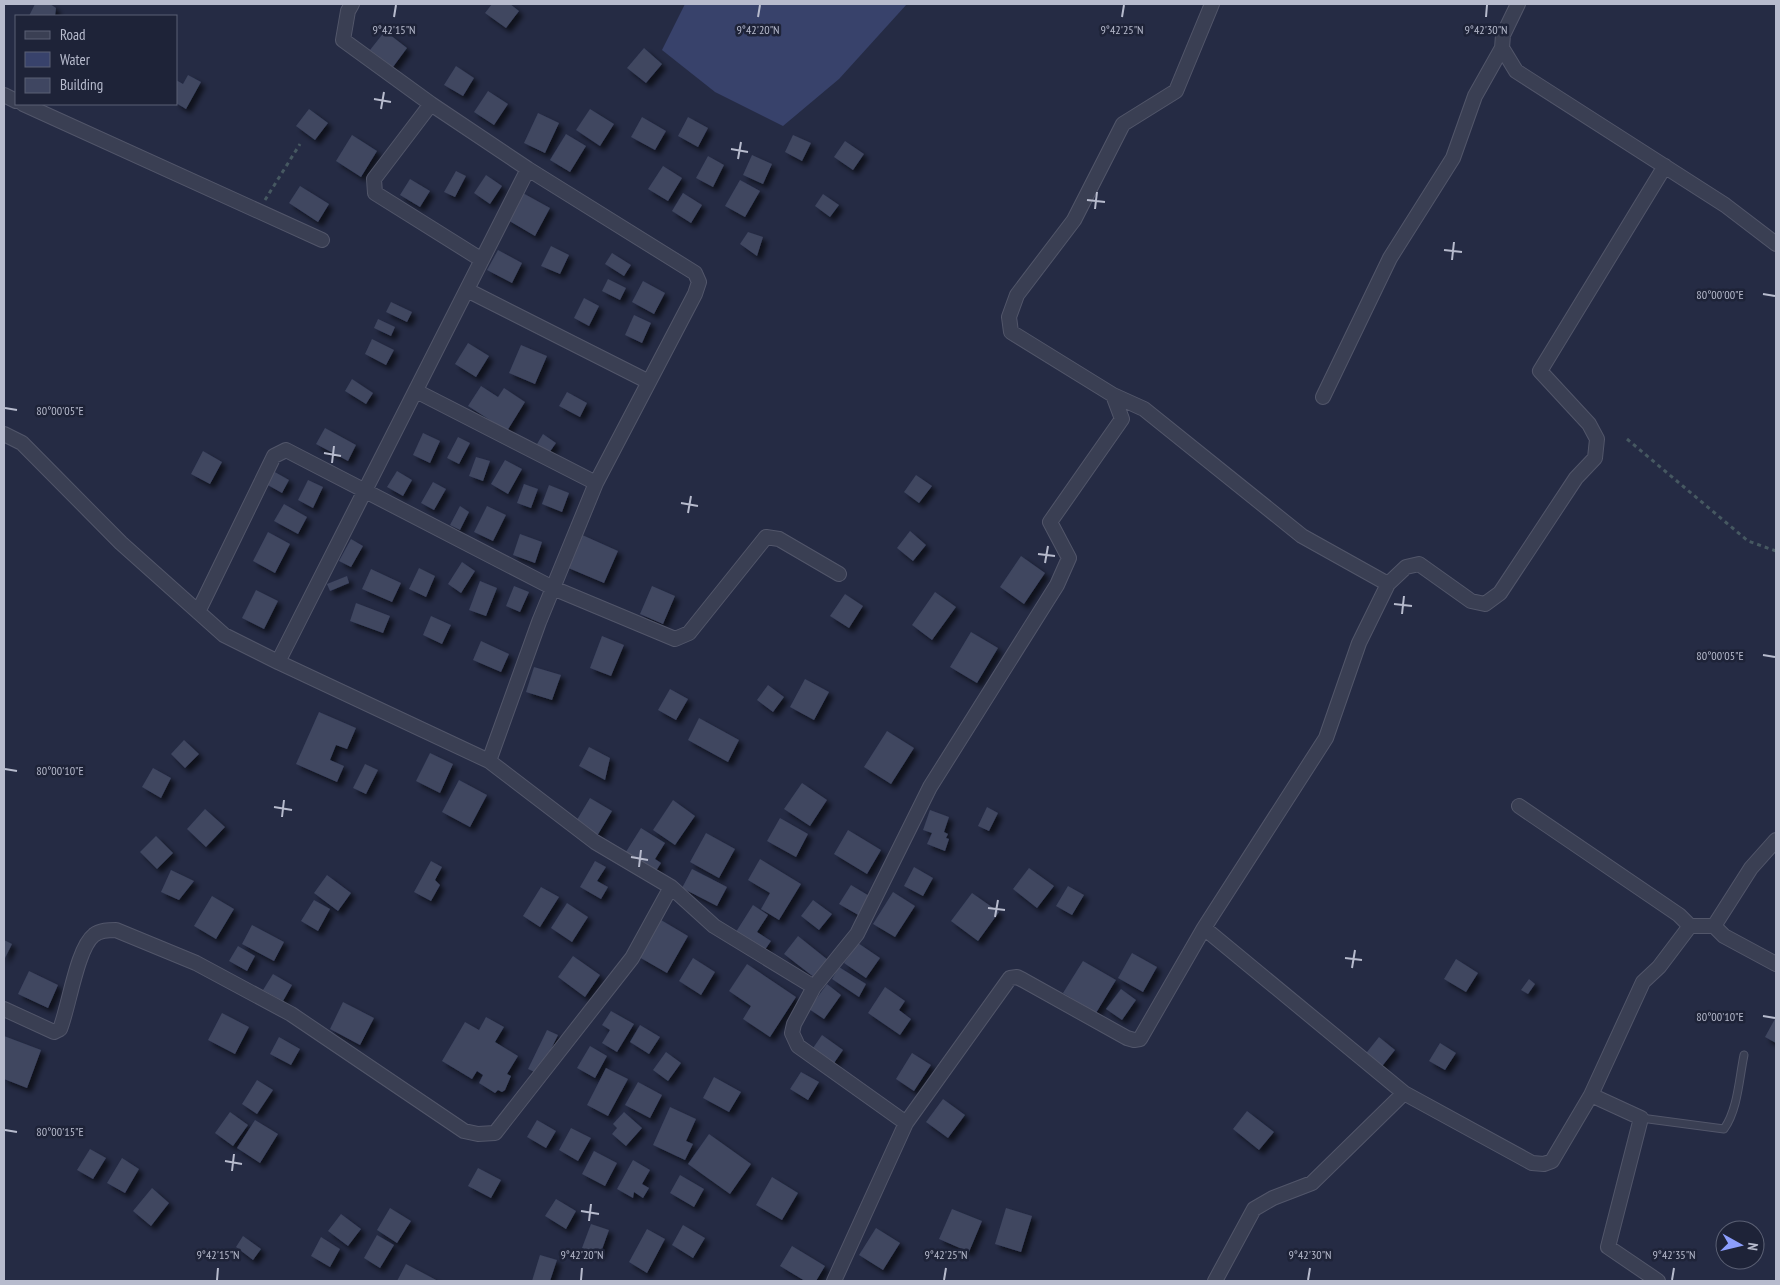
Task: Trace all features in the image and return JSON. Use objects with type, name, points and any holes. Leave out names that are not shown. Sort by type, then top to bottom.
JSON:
[{"type":"street","points":[[352,4],[348,11],[343,40],[431,104],[528,169],[695,273],[699,282],[695,294],[596,483],[538,622],[489,761]]},
{"type":"street","points":[[1212,4],[1176,92],[1123,124],[1074,220],[1017,295],[1009,317],[1010,332],[1113,395],[1144,409],[1302,536],[1388,584]]},
{"type":"street","points":[[1323,397],[1390,258],[1453,158],[1475,96],[1502,48],[1503,34],[1518,4]]},
{"type":"street","points":[[1502,48],[1516,71],[1725,205],[1776,244]]},
{"type":"street","points":[[431,104],[374,178],[375,193],[482,260]]},
{"type":"street","points":[[25,105],[322,240]]},
{"type":"street","points":[[834,1281],[906,1123],[1010,978],[1017,977],[1024,980],[1127,1038],[1140,1039],[1204,928],[1326,738],[1359,643],[1388,584],[1406,566],[1419,564],[1471,601],[1486,604],[1500,593],[1576,478],[1595,458],[1597,439],[1589,424],[1540,371],[1665,166]]},
{"type":"street","points":[[278,662],[528,169]]},
{"type":"street","points":[[467,290],[649,382]]},
{"type":"street","points":[[416,391],[596,483]]},
{"type":"street","points":[[906,1123],[798,1046],[792,1033],[794,1024],[814,987],[857,934],[930,788],[1058,585],[1069,558],[1050,522],[1122,419],[1113,395]]},
{"type":"street","points":[[4,434],[22,443],[121,543],[224,635],[489,761],[595,842],[671,887],[714,926],[814,987]]},
{"type":"street","points":[[198,612],[274,456],[286,450],[553,588],[675,639],[689,633],[766,537],[779,539],[839,574]]},
{"type":"street","points":[[1519,806],[1679,915],[1690,926],[1714,926],[1724,936],[1776,964]]},
{"type":"street","points":[[1714,926],[1751,868],[1776,840]]},
{"type":"street","points":[[4,1009],[54,1032],[60,1030],[82,950],[94,935],[107,930],[116,930],[196,963],[291,1014],[464,1131],[478,1134],[495,1133],[632,958],[671,887]]},
{"type":"street","points":[[1204,928],[1404,1093],[1532,1163],[1538,1164],[1552,1161],[1591,1095],[1644,982],[1659,967],[1690,926]]},
{"type":"street","points":[[1215,1281],[1254,1209],[1272,1198],[1312,1183],[1404,1093]]},
{"type":"street","points":[[1591,1095],[1641,1118],[1608,1247],[1658,1281]]},
{"type":"lane","points":[[1641,1118],[1724,1130],[1734,1107],[1744,1056]]},
{"type":"path","points":[[258,211],[300,144]]},
{"type":"path","points":[[1627,439],[1748,541],[1776,551]]},
{"type":"water","points":[[685,4],[907,4],[839,79],[783,126],[715,92],[662,50]]},
{"type":"building","points":[[35,4],[50,4],[56,8],[55,15],[30,15]]},
{"type":"building","points":[[492,4],[510,4],[519,11],[506,28],[485,13]]},
{"type":"building","points":[[385,31],[407,48],[393,67],[370,50]]},
{"type":"building","points":[[644,48],[662,64],[646,83],[627,68]]},
{"type":"building","points":[[456,66],[474,78],[463,96],[444,85]]},
{"type":"building","points":[[188,75],[201,82],[186,109],[178,104],[178,81],[183,84]]},
{"type":"building","points":[[488,91],[508,104],[494,125],[474,112]]},
{"type":"building","points":[[309,109],[328,123],[315,140],[296,126]]},
{"type":"building","points":[[590,109],[614,124],[600,146],[576,130]]},
{"type":"building","points":[[538,113],[559,123],[545,153],[524,143]]},
{"type":"building","points":[[642,117],[666,131],[655,150],[631,137]]},
{"type":"building","points":[[688,117],[708,128],[698,147],[678,136]]},
{"type":"building","points":[[566,134],[586,146],[570,172],[550,160]]},
{"type":"building","points":[[352,135],[377,151],[361,177],[336,161]]},
{"type":"building","points":[[793,135],[811,143],[802,161],[785,152]]},
{"type":"building","points":[[845,141],[864,154],[853,170],[834,157]]},
{"type":"building","points":[[752,155],[772,164],[763,184],[743,175]]},
{"type":"building","points":[[708,156],[724,165],[713,187],[696,178]]},
{"type":"building","points":[[663,166],[682,178],[668,201],[648,189]]},
{"type":"building","points":[[456,171],[466,176],[455,197],[444,192]]},
{"type":"building","points":[[486,175],[502,186],[490,204],[474,193]]},
{"type":"building","points":[[410,179],[430,191],[420,207],[400,195]]},
{"type":"building","points":[[740,180],[760,191],[745,217],[725,206]]},
{"type":"building","points":[[300,186],[329,204],[318,222],[289,203]]},
{"type":"building","points":[[521,192],[550,208],[535,236],[506,219]]},
{"type":"building","points":[[683,193],[702,205],[691,223],[672,211]]},
{"type":"building","points":[[823,194],[839,205],[830,217],[815,206]]},
{"type":"building","points":[[748,232],[763,237],[757,256],[740,244]]},
{"type":"building","points":[[551,246],[569,255],[560,274],[541,266]]},
{"type":"building","points":[[498,250],[522,263],[512,283],[487,270]]},
{"type":"building","points":[[612,253],[631,265],[624,276],[605,264]]},
{"type":"building","points":[[608,279],[626,288],[620,300],[602,291]]},
{"type":"building","points":[[643,281],[665,293],[654,314],[632,302]]},
{"type":"building","points":[[584,298],[599,306],[589,326],[574,318]]},
{"type":"building","points":[[391,302],[412,312],[407,322],[386,312]]},
{"type":"building","points":[[634,315],[651,323],[642,343],[625,335]]},
{"type":"building","points":[[378,319],[395,327],[391,336],[374,328]]},
{"type":"building","points":[[372,339],[394,350],[386,365],[365,354]]},
{"type":"building","points":[[468,343],[489,356],[476,377],[455,364]]},
{"type":"building","points":[[521,345],[547,356],[535,384],[509,373]]},
{"type":"building","points":[[352,379],[373,393],[366,404],[345,391]]},
{"type":"building","points":[[481,386],[498,397],[504,388],[525,402],[507,431],[468,406]]},
{"type":"building","points":[[567,392],[587,403],[580,417],[559,406]]},
{"type":"building","points":[[325,428],[356,445],[348,461],[316,444]]},
{"type":"building","points":[[423,433],[440,441],[430,463],[413,455]]},
{"type":"building","points":[[543,434],[556,443],[549,453],[537,444]]},
{"type":"building","points":[[458,437],[470,443],[459,464],[447,458]]},
{"type":"building","points":[[203,451],[222,462],[210,484],[191,474]]},
{"type":"building","points":[[476,457],[490,461],[483,481],[469,476]]},
{"type":"building","points":[[505,460],[522,469],[508,494],[491,484]]},
{"type":"building","points":[[273,471],[289,480],[282,493],[266,484]]},
{"type":"building","points":[[397,471],[412,480],[403,496],[387,487]]},
{"type":"building","points":[[916,475],[932,486],[919,503],[904,492]]},
{"type":"building","points":[[308,480],[323,487],[313,508],[298,500]]},
{"type":"building","points":[[433,482],[446,489],[434,510],[421,503]]},
{"type":"building","points":[[524,484],[538,489],[531,508],[517,503]]},
{"type":"building","points":[[549,485],[569,493],[562,512],[542,504]]},
{"type":"building","points":[[284,504],[307,517],[298,534],[274,521]]},
{"type":"building","points":[[460,506],[469,512],[460,530],[450,525]]},
{"type":"building","points":[[487,506],[506,515],[493,541],[474,532]]},
{"type":"building","points":[[910,531],[926,545],[913,561],[897,548]]},
{"type":"building","points":[[268,532],[290,544],[275,573],[253,561]]},
{"type":"building","points":[[520,534],[542,542],[535,563],[513,555]]},
{"type":"building","points":[[580,534],[618,551],[604,583],[566,567]]},
{"type":"building","points":[[351,539],[363,546],[351,567],[339,561]]},
{"type":"building","points":[[1021,556],[1045,573],[1024,604],[1000,587]]},
{"type":"building","points":[[462,562],[475,571],[461,593],[448,584]]},
{"type":"building","points":[[419,568],[435,576],[426,597],[409,589]]},
{"type":"building","points":[[371,569],[401,583],[392,602],[362,589]]},
{"type":"building","points":[[347,576],[349,583],[330,591],[327,584]]},
{"type":"building","points":[[480,581],[497,588],[486,616],[469,610]]},
{"type":"building","points":[[514,586],[529,592],[520,612],[506,606]]},
{"type":"building","points":[[652,586],[675,596],[663,624],[640,614]]},
{"type":"building","points":[[256,590],[278,601],[264,629],[242,618]]},
{"type":"building","points":[[935,592],[956,607],[932,640],[912,625]]},
{"type":"building","points":[[845,594],[863,606],[849,628],[830,616]]},
{"type":"building","points":[[356,603],[390,616],[383,633],[350,621]]},
{"type":"building","points":[[431,616],[451,625],[442,644],[423,635]]},
{"type":"building","points":[[971,632],[998,648],[977,683],[950,667]]},
{"type":"building","points":[[602,636],[624,645],[611,676],[590,668]]},
{"type":"building","points":[[481,641],[509,654],[501,672],[473,660]]},
{"type":"building","points":[[534,667],[561,675],[552,700],[526,692]]},
{"type":"building","points":[[805,679],[829,692],[814,720],[790,707]]},
{"type":"building","points":[[768,685],[784,697],[773,712],[757,700]]},
{"type":"building","points":[[670,689],[688,699],[676,720],[658,710]]},
{"type":"building","points":[[319,712],[356,728],[347,749],[336,745],[330,760],[344,766],[337,782],[296,764]]},
{"type":"building","points":[[699,718],[739,740],[728,762],[688,740]]},
{"type":"building","points":[[887,731],[914,748],[891,784],[864,767]]},
{"type":"building","points":[[184,740],[199,754],[185,768],[171,754]]},
{"type":"building","points":[[589,747],[610,758],[605,780],[579,766]]},
{"type":"building","points":[[430,753],[453,764],[440,793],[416,781]]},
{"type":"building","points":[[365,764],[378,770],[366,794],[353,788]]},
{"type":"building","points":[[153,768],[171,778],[161,798],[142,787]]},
{"type":"building","points":[[459,780],[487,795],[470,827],[442,812]]},
{"type":"building","points":[[802,783],[827,800],[810,826],[784,809]]},
{"type":"building","points":[[590,798],[612,811],[597,836],[575,823]]},
{"type":"building","points":[[673,800],[695,816],[675,845],[653,830]]},
{"type":"building","points":[[987,807],[998,813],[989,831],[978,826]]},
{"type":"building","points":[[205,809],[225,827],[206,847],[187,829]]},
{"type":"building","points":[[930,810],[949,817],[944,832],[948,834],[946,838],[949,839],[945,851],[927,844],[932,833],[923,830]]},
{"type":"building","points":[[780,818],[808,834],[796,857],[767,841]]},
{"type":"building","points":[[641,828],[665,843],[655,859],[661,863],[654,874],[624,855]]},
{"type":"building","points":[[848,830],[881,850],[867,874],[834,854]]},
{"type":"building","points":[[706,833],[735,849],[719,878],[690,862]]},
{"type":"building","points":[[156,836],[173,853],[157,869],[140,852]]},
{"type":"building","points":[[760,859],[801,884],[779,920],[761,909],[770,893],[748,880]]},
{"type":"building","points":[[431,861],[442,867],[435,880],[440,885],[431,901],[414,892]]},
{"type":"building","points":[[595,861],[606,867],[597,881],[608,887],[601,899],[580,887]]},
{"type":"building","points":[[914,867],[933,878],[923,896],[904,886]]},
{"type":"building","points":[[1029,868],[1054,886],[1037,908],[1013,889]]},
{"type":"building","points":[[692,869],[727,887],[717,906],[682,888]]},
{"type":"building","points":[[171,870],[194,881],[179,900],[161,892]]},
{"type":"building","points":[[327,875],[351,893],[338,911],[314,893]]},
{"type":"building","points":[[851,885],[871,897],[860,916],[839,904]]},
{"type":"building","points":[[1068,886],[1084,895],[1072,915],[1056,906]]},
{"type":"building","points":[[541,887],[559,897],[540,927],[523,916]]},
{"type":"building","points":[[893,892],[915,906],[895,937],[873,924]]},
{"type":"building","points":[[972,893],[999,912],[978,941],[951,921]]},
{"type":"building","points":[[212,896],[234,909],[216,939],[194,926]]},
{"type":"building","points":[[314,900],[330,909],[318,931],[301,921]]},
{"type":"building","points":[[813,900],[832,914],[819,930],[801,916]]},
{"type":"building","points":[[567,903],[588,917],[572,942],[551,928]]},
{"type":"building","points":[[753,905],[768,915],[757,932],[771,941],[762,954],[734,935]]},
{"type":"building","points":[[661,920],[688,936],[667,973],[639,957]]},
{"type":"building","points":[[252,925],[284,942],[274,961],[242,944]]},
{"type":"building","points":[[798,936],[828,960],[815,978],[784,954]]},
{"type":"building","points":[[4,940],[12,944],[4,960]]},
{"type":"building","points":[[858,943],[880,958],[866,978],[844,963]]},
{"type":"building","points":[[238,946],[255,956],[247,971],[229,961]]},
{"type":"building","points":[[1132,953],[1157,967],[1143,992],[1118,978]]},
{"type":"building","points":[[573,956],[600,975],[585,997],[558,977]]},
{"type":"building","points":[[693,958],[715,972],[701,995],[679,981]]},
{"type":"building","points":[[1456,959],[1478,973],[1466,992],[1444,979]]},
{"type":"building","points":[[1083,961],[1116,980],[1096,1013],[1063,993]]},
{"type":"building","points":[[747,964],[796,997],[770,1037],[743,1019],[751,1006],[729,991]]},
{"type":"building","points":[[839,967],[866,984],[859,997],[832,979]]},
{"type":"building","points":[[29,971],[58,985],[48,1008],[18,994]]},
{"type":"building","points":[[273,974],[292,985],[283,1001],[263,990]]},
{"type":"building","points":[[1529,979],[1535,984],[1528,994],[1521,990]]},
{"type":"building","points":[[827,984],[841,995],[824,1019],[809,1009]]},
{"type":"building","points":[[885,987],[905,1001],[899,1010],[911,1019],[900,1035],[868,1013]]},
{"type":"building","points":[[1121,989],[1136,1000],[1122,1020],[1106,1009]]},
{"type":"building","points":[[343,1002],[374,1018],[360,1045],[330,1029]]},
{"type":"building","points":[[611,1011],[634,1024],[617,1052],[602,1043],[610,1030],[602,1025]]},
{"type":"building","points":[[222,1013],[249,1027],[235,1054],[208,1040]]},
{"type":"building","points":[[486,1017],[504,1027],[495,1042],[518,1056],[507,1074],[511,1076],[505,1090],[502,1092],[498,1090],[495,1093],[479,1083],[483,1075],[477,1071],[472,1079],[442,1061],[465,1022],[479,1030]]},
{"type":"building","points":[[1776,1017],[1776,1043],[1765,1037]]},
{"type":"building","points":[[640,1025],[660,1037],[649,1054],[630,1042]]},
{"type":"building","points":[[547,1030],[558,1035],[539,1074],[528,1069]]},
{"type":"building","points":[[822,1035],[843,1050],[832,1066],[811,1051]]},
{"type":"building","points":[[4,1036],[41,1050],[27,1088],[4,1079]]},
{"type":"building","points":[[279,1037],[300,1049],[291,1065],[270,1054]]},
{"type":"building","points":[[1379,1037],[1395,1050],[1379,1070],[1363,1057]]},
{"type":"building","points":[[1440,1043],[1456,1053],[1445,1070],[1429,1061]]},
{"type":"building","points":[[590,1046],[607,1056],[595,1078],[577,1068]]},
{"type":"building","points":[[666,1052],[681,1063],[668,1081],[653,1070]]},
{"type":"building","points":[[912,1053],[931,1065],[914,1091],[896,1079]]},
{"type":"building","points":[[606,1068],[628,1079],[608,1116],[587,1105]]},
{"type":"building","points":[[801,1072],[819,1082],[808,1100],[790,1089]]},
{"type":"building","points":[[714,1077],[741,1092],[729,1112],[703,1098]]},
{"type":"building","points":[[257,1080],[273,1090],[257,1114],[242,1104]]},
{"type":"building","points":[[638,1082],[662,1095],[650,1118],[625,1105]]},
{"type":"building","points":[[943,1099],[965,1115],[948,1138],[926,1122]]},
{"type":"building","points":[[670,1107],[696,1119],[686,1141],[693,1144],[685,1160],[653,1145]]},
{"type":"building","points":[[1247,1111],[1274,1132],[1259,1150],[1233,1129]]},
{"type":"building","points":[[230,1112],[248,1125],[233,1146],[215,1133]]},
{"type":"building","points":[[624,1112],[642,1128],[626,1146],[612,1134],[617,1128],[613,1124]]},
{"type":"building","points":[[255,1120],[278,1134],[260,1163],[237,1148]]},
{"type":"building","points":[[537,1120],[556,1131],[546,1148],[527,1137]]},
{"type":"building","points":[[571,1128],[591,1138],[578,1161],[559,1150]]},
{"type":"building","points":[[709,1134],[751,1164],[730,1194],[688,1164]]},
{"type":"building","points":[[90,1149],[106,1158],[93,1179],[77,1170]]},
{"type":"building","points":[[594,1151],[617,1163],[605,1186],[582,1174]]},
{"type":"building","points":[[122,1158],[139,1169],[125,1193],[107,1183]]},
{"type":"building","points":[[633,1160],[650,1170],[642,1184],[649,1188],[643,1198],[634,1192],[633,1198],[617,1189]]},
{"type":"building","points":[[478,1168],[501,1180],[491,1198],[468,1186]]},
{"type":"building","points":[[680,1175],[704,1189],[694,1207],[670,1193]]},
{"type":"building","points":[[772,1177],[798,1193],[782,1220],[756,1205]]},
{"type":"building","points":[[152,1188],[169,1203],[151,1226],[133,1211]]},
{"type":"building","points":[[556,1199],[576,1211],[566,1229],[545,1216]]},
{"type":"building","points":[[390,1208],[411,1221],[397,1243],[377,1230]]},
{"type":"building","points":[[1006,1208],[1032,1216],[1021,1252],[995,1244]]},
{"type":"building","points":[[952,1209],[982,1221],[969,1252],[939,1239]]},
{"type":"building","points":[[341,1214],[361,1229],[348,1246],[328,1231]]},
{"type":"building","points":[[591,1224],[609,1230],[600,1255],[582,1248]]},
{"type":"building","points":[[683,1225],[705,1238],[693,1258],[672,1245]]},
{"type":"building","points":[[876,1228],[900,1243],[883,1270],[859,1255]]},
{"type":"building","points":[[647,1229],[665,1239],[647,1273],[629,1262]]},
{"type":"building","points":[[377,1235],[394,1245],[380,1268],[364,1258]]},
{"type":"building","points":[[243,1236],[261,1249],[253,1260],[236,1247]]},
{"type":"building","points":[[321,1237],[340,1249],[330,1267],[311,1256]]},
{"type":"building","points":[[792,1246],[825,1266],[816,1281],[805,1281],[780,1266]]},
{"type":"building","points":[[540,1255],[557,1260],[550,1281],[532,1281]]},
{"type":"building","points":[[406,1264],[438,1281],[397,1281]]}]
